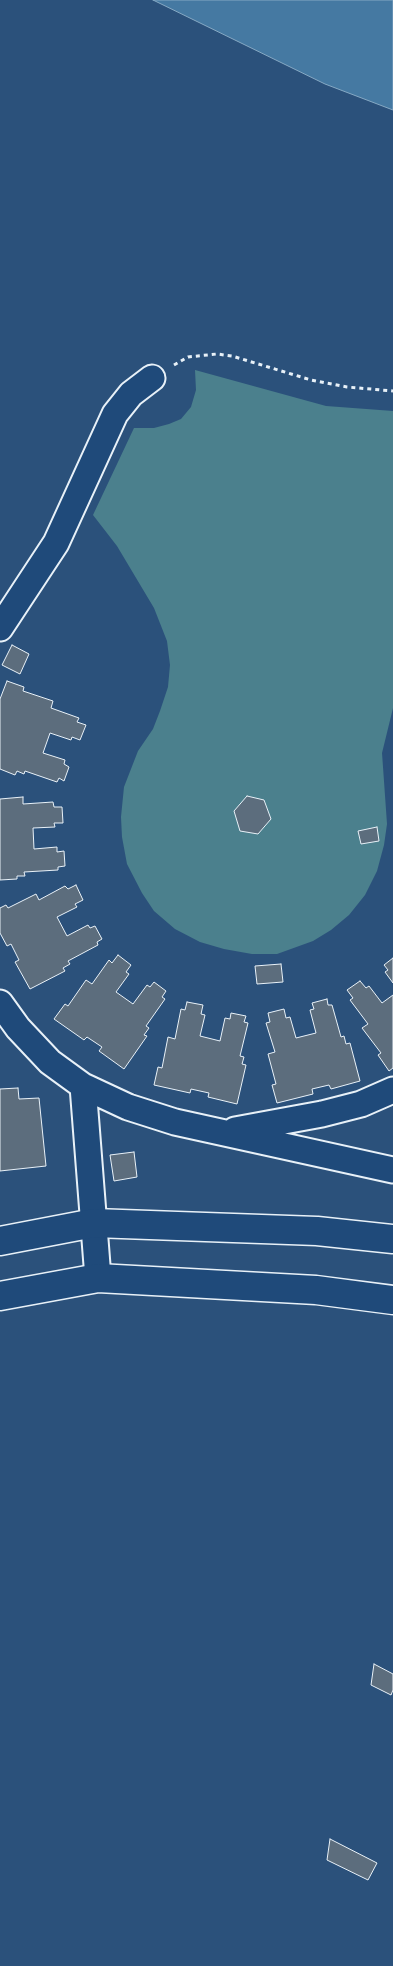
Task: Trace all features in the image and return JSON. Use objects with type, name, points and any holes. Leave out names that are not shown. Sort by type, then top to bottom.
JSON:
[{"type":"street","points":[[0,628],[56,543],[115,414],[131,394],[152,378]]},
{"type":"street","points":[[0,1003],[18,1028],[50,1062],[83,1086],[128,1107],[175,1122],[393,1170]]},
{"type":"street","points":[[83,1086],[98,1278]]},
{"type":"street","points":[[218,1132],[322,1114],[361,1104],[393,1090]]},
{"type":"street","points":[[0,1241],[94,1223],[318,1231],[393,1239]]},
{"type":"street","points":[[0,1296],[98,1278],[316,1290],[393,1300]]},
{"type":"path","points":[[152,378],[188,357],[216,354],[232,356],[311,380],[347,387],[393,391]]},
{"type":"green space","points":[[195,370],[326,406],[393,411],[393,708],[382,753],[387,824],[384,845],[377,871],[365,895],[349,915],[331,930],[313,941],[277,954],[252,954],[224,949],[200,942],[175,929],[154,911],[142,893],[127,864],[122,837],[121,817],[124,787],[138,751],[153,729],[160,711],[168,687],[170,665],[167,641],[154,608],[117,546],[93,515],[134,428],[154,428],[169,424],[181,419],[191,407],[196,390]]},
{"type":"water","points":[[153,0],[393,0],[393,110],[325,84]]},
{"type":"building","points":[[12,645],[29,654],[20,674],[2,665]]},
{"type":"building","points":[[7,681],[24,687],[23,691],[53,701],[51,708],[79,718],[77,722],[86,725],[80,740],[72,737],[71,740],[50,733],[43,753],[65,760],[64,764],[69,767],[64,781],[59,778],[57,782],[25,771],[24,774],[17,771],[15,775],[0,769],[0,699]]},
{"type":"building","points":[[247,796],[264,800],[271,819],[258,834],[240,831],[234,811]]},
{"type":"building","points":[[23,797],[23,804],[53,802],[54,807],[62,807],[63,823],[54,823],[55,827],[33,828],[34,849],[57,847],[57,852],[64,851],[65,866],[58,867],[58,870],[24,872],[25,876],[17,876],[17,879],[0,880],[0,799]]},
{"type":"building","points":[[377,827],[379,841],[361,844],[358,831]]},
{"type":"building","points":[[76,885],[83,900],[75,904],[77,907],[57,917],[67,936],[88,925],[90,928],[95,926],[102,939],[97,942],[98,945],[68,961],[70,964],[63,968],[65,971],[30,989],[15,962],[19,960],[11,944],[7,946],[0,933],[0,908],[6,905],[8,908],[36,894],[39,900],[65,886],[68,889]]},
{"type":"building","points":[[118,955],[131,965],[126,972],[129,974],[116,992],[133,1004],[147,985],[150,987],[154,982],[166,991],[162,997],[165,999],[146,1026],[149,1028],[144,1035],[147,1036],[124,1069],[99,1051],[102,1047],[87,1037],[84,1040],[54,1019],[65,1004],[68,1006],[86,980],[92,984],[109,960],[112,963]]},
{"type":"building","points":[[393,958],[393,983],[385,972],[388,970],[384,965]]},
{"type":"building","points":[[281,964],[283,982],[257,984],[255,966]]},
{"type":"building","points":[[360,981],[366,988],[369,986],[382,1003],[393,995],[393,1068],[389,1071],[378,1055],[381,1053],[362,1028],[368,1024],[350,1000],[353,998],[347,990]]},
{"type":"building","points":[[327,999],[328,1005],[332,1005],[341,1037],[344,1036],[346,1044],[350,1043],[360,1081],[331,1089],[329,1085],[312,1089],[313,1094],[277,1103],[272,1085],[276,1084],[268,1054],[275,1052],[266,1023],[270,1022],[268,1013],[284,1009],[286,1018],[290,1017],[296,1038],[316,1033],[310,1010],[314,1009],[312,1003]]},
{"type":"building","points":[[187,1002],[203,1005],[201,1014],[205,1015],[200,1036],[220,1041],[225,1018],[230,1019],[231,1013],[246,1016],[244,1022],[248,1023],[240,1056],[244,1057],[242,1064],[246,1065],[237,1104],[208,1097],[209,1093],[191,1089],[190,1093],[154,1085],[158,1067],[162,1068],[168,1037],[175,1039],[181,1009],[185,1010]]},
{"type":"building","points":[[18,1088],[19,1099],[39,1098],[46,1166],[0,1171],[0,1089]]},
{"type":"building","points":[[134,1152],[137,1177],[114,1181],[110,1155]]},
{"type":"building","points":[[374,1664],[393,1674],[393,1690],[391,1695],[371,1685]]},
{"type":"building","points":[[330,1839],[377,1863],[368,1880],[327,1860]]}]
